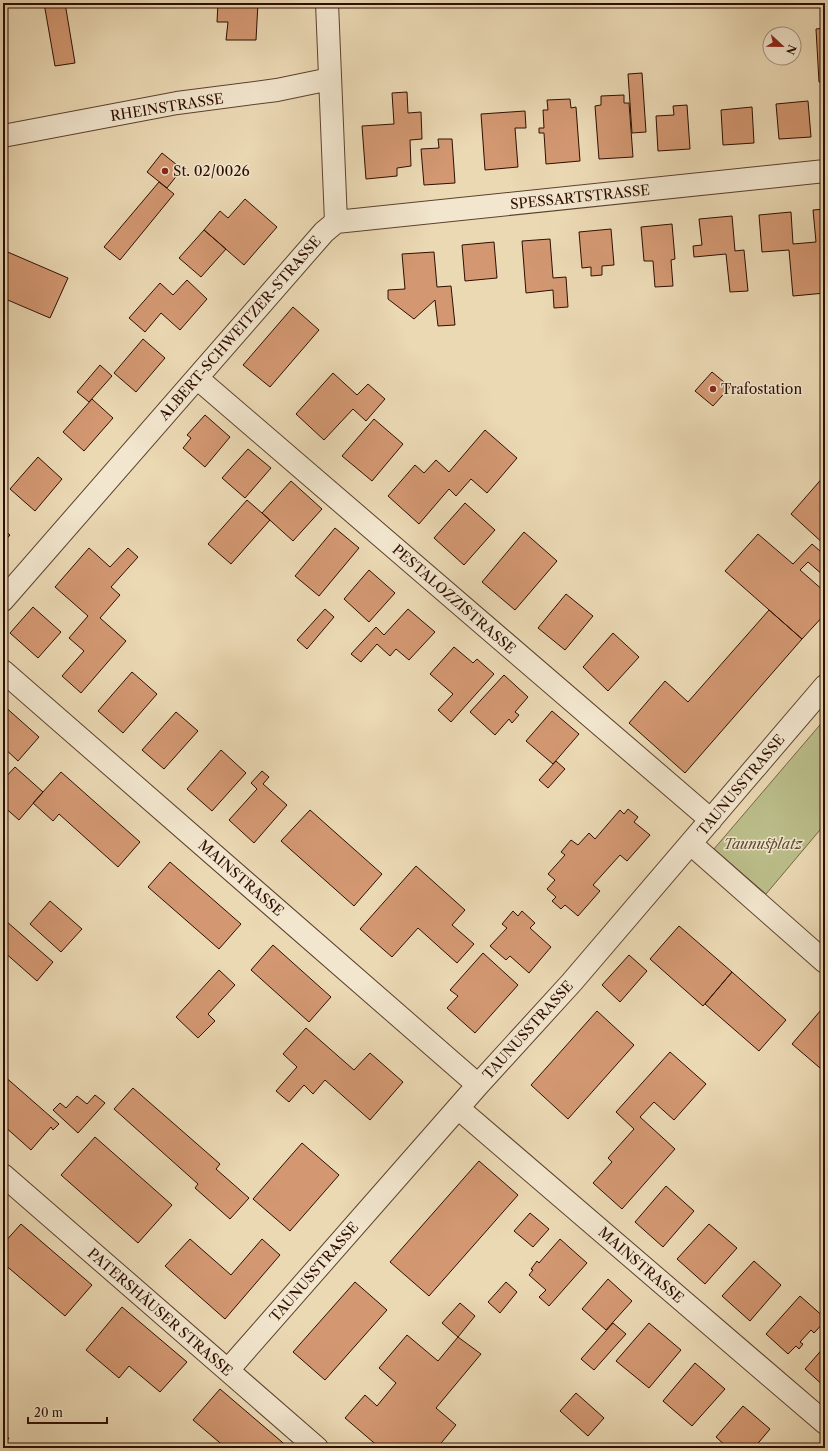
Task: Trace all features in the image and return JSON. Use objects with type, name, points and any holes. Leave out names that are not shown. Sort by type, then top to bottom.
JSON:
[{"type":"street","points":[[327,3],[336,222]]},
{"type":"street","name":"RHEINSTRASSE","points":[[3,136],[177,103],[277,90],[330,79]]},
{"type":"street","name":"SPESSARTSTRASSE","points":[[336,222],[825,171]]},
{"type":"street","name":"ALBERT-SCHWEITZER-STRASSE","points":[[3,600],[324,232],[336,222]]},
{"type":"street","name":"PESTALOZZISTRASSE","points":[[196,378],[711,820]]},
{"type":"street","name":"MAINSTRASSE","points":[[3,671],[478,1085]]},
{"type":"street","name":"TAUNUSSTRASSE","points":[[228,1370],[478,1085],[572,982],[825,686]]},
{"type":"street","points":[[691,844],[825,962]]},
{"type":"street","name":"MAINSTRASSE","points":[[458,1108],[825,1424]]},
{"type":"street","name":"PATERSHÄUSER STRASSE","points":[[3,1175],[318,1448]]},
{"type":"green space","name":"Taunusplatz","points":[[825,719],[825,824],[766,894],[714,849]]},
{"type":"building","points":[[44,3],[65,3],[75,63],[55,66]]},
{"type":"building","points":[[218,3],[258,3],[256,40],[226,40],[228,22],[217,22]]},
{"type":"building","points":[[825,28],[825,82],[819,82],[816,29]]},
{"type":"building","points":[[642,73],[646,132],[632,133],[628,74]]},
{"type":"building","points":[[407,92],[408,113],[421,112],[422,139],[410,140],[411,166],[397,168],[397,176],[366,179],[362,126],[394,124],[392,93]]},
{"type":"building","points":[[624,95],[624,103],[629,103],[633,157],[599,159],[595,106],[601,105],[601,96]]},
{"type":"building","points":[[570,99],[571,108],[576,107],[580,161],[546,164],[544,133],[539,133],[539,128],[544,128],[543,110],[548,110],[547,100]]},
{"type":"building","points":[[808,101],[811,137],[779,139],[776,104]]},
{"type":"building","points":[[687,105],[690,149],[658,151],[656,116],[674,115],[673,106]]},
{"type":"building","points":[[752,107],[754,143],[723,145],[721,110]]},
{"type":"building","points":[[525,111],[526,128],[515,128],[518,167],[485,170],[481,114]]},
{"type":"building","points":[[438,139],[452,139],[455,183],[424,185],[421,149],[439,148]]},
{"type":"building","name":"St. 02/0026","points":[[162,153],[182,169],[167,188],[147,172]]},
{"type":"building","points":[[159,182],[174,194],[120,260],[104,247]]},
{"type":"building","points":[[245,199],[277,227],[244,265],[204,230],[220,211],[228,218]]},
{"type":"building","points":[[825,209],[825,293],[793,296],[789,250],[762,252],[759,215],[791,212],[793,244],[816,242],[813,210]]},
{"type":"building","points":[[732,216],[735,251],[744,250],[748,291],[730,292],[726,254],[694,257],[693,246],[702,245],[699,219]]},
{"type":"building","points":[[672,224],[675,259],[671,260],[673,286],[655,287],[653,261],[644,261],[641,227]]},
{"type":"building","points":[[611,229],[614,265],[602,266],[602,275],[591,276],[591,267],[582,268],[579,232]]},
{"type":"building","points":[[204,230],[226,249],[201,277],[179,258]]},
{"type":"building","points":[[550,239],[553,278],[566,277],[568,307],[554,308],[553,290],[526,293],[522,241]]},
{"type":"building","points":[[494,242],[497,278],[465,281],[462,245]]},
{"type":"building","points":[[3,250],[68,278],[50,318],[3,298]]},
{"type":"building","points":[[434,252],[437,287],[451,286],[455,325],[438,326],[435,300],[414,319],[388,299],[388,290],[405,289],[402,254]]},
{"type":"building","points":[[187,280],[207,299],[180,330],[161,313],[145,332],[129,318],[160,283],[173,295]]},
{"type":"building","points":[[293,307],[319,330],[270,387],[243,365]]},
{"type":"building","points":[[143,339],[165,358],[136,392],[114,373]]},
{"type":"building","points":[[100,365],[112,376],[89,402],[77,392]]},
{"type":"building","name":"Trafostation","points":[[712,372],[730,387],[713,406],[695,391]]},
{"type":"building","points":[[333,373],[357,395],[368,384],[385,399],[366,421],[353,409],[324,440],[296,414]]},
{"type":"building","points":[[92,399],[113,418],[84,451],[63,432]]},
{"type":"building","points":[[205,415],[230,437],[205,467],[183,448],[191,438],[187,435]]},
{"type":"building","points":[[374,419],[403,444],[372,481],[342,456]]},
{"type":"building","points":[[485,430],[517,458],[487,493],[471,479],[456,496],[449,489],[419,524],[388,496],[415,465],[424,473],[436,460],[449,472]]},
{"type":"building","points":[[248,449],[271,468],[245,498],[222,478]]},
{"type":"building","points":[[38,457],[62,479],[35,511],[10,489]]},
{"type":"building","points":[[825,475],[825,545],[791,514]]},
{"type":"building","points":[[291,481],[322,509],[293,541],[262,513]]},
{"type":"building","points":[[247,500],[270,520],[231,564],[208,544]]},
{"type":"building","points":[[465,503],[495,530],[464,565],[434,538]]},
{"type":"building","points":[[335,528],[359,548],[319,596],[295,576]]},
{"type":"building","points":[[3,529],[10,535],[3,543]]},
{"type":"building","points":[[524,532],[557,561],[515,610],[482,582]]},
{"type":"building","points":[[758,534],[793,564],[812,544],[820,551],[825,545],[825,573],[823,575],[808,562],[800,570],[825,592],[825,614],[802,639],[725,571]]},
{"type":"building","points":[[89,548],[110,567],[128,548],[138,557],[111,587],[120,595],[100,618],[126,641],[81,693],[62,676],[84,651],[69,638],[88,616],[55,587]]},
{"type":"building","points":[[369,570],[395,593],[369,622],[344,599]]},
{"type":"building","points":[[566,594],[593,616],[565,650],[538,628]]},
{"type":"building","points":[[33,607],[61,632],[38,658],[10,633]]},
{"type":"building","points":[[325,609],[334,617],[307,649],[297,640]]},
{"type":"building","points":[[408,609],[435,632],[409,660],[396,649],[390,656],[377,644],[361,662],[351,654],[376,627],[384,635]]},
{"type":"building","points":[[769,610],[802,639],[685,773],[629,723],[665,681],[688,702]]},
{"type":"building","points":[[613,633],[639,657],[608,691],[583,667]]},
{"type":"building","points":[[454,647],[473,663],[477,659],[494,674],[451,722],[438,710],[453,694],[430,674]]},
{"type":"building","points":[[132,672],[157,694],[123,733],[98,711]]},
{"type":"building","points":[[504,675],[528,697],[515,712],[519,715],[512,723],[509,719],[495,735],[470,712]]},
{"type":"building","points":[[3,705],[39,737],[18,761],[3,747]]},
{"type":"building","points":[[552,711],[579,734],[553,764],[526,741]]},
{"type":"building","points":[[176,712],[198,731],[164,769],[142,750]]},
{"type":"building","points":[[221,750],[246,773],[212,811],[187,789]]},
{"type":"building","points":[[556,761],[565,769],[548,788],[539,780]]},
{"type":"building","points":[[15,767],[43,792],[19,820],[3,806],[3,780]]},
{"type":"building","points":[[262,771],[269,777],[263,784],[287,805],[254,843],[229,820],[257,789],[251,783]]},
{"type":"building","points":[[61,772],[140,842],[118,867],[59,814],[53,821],[33,803]]},
{"type":"building","points":[[628,809],[638,817],[634,822],[650,835],[627,861],[620,855],[593,885],[600,891],[578,916],[565,905],[561,909],[552,901],[556,897],[547,889],[555,880],[548,874],[565,855],[561,852],[571,840],[578,845],[589,833],[595,839],[620,810],[624,814]]},
{"type":"building","points":[[310,810],[382,874],[354,906],[281,841]]},
{"type":"building","points":[[170,862],[241,924],[219,949],[148,887]]},
{"type":"building","points":[[416,866],[465,910],[452,925],[474,944],[457,963],[418,928],[392,957],[360,929]]},
{"type":"building","points":[[50,901],[82,929],[61,952],[30,924]]},
{"type":"building","points":[[513,911],[518,916],[522,911],[535,923],[530,928],[551,947],[529,973],[510,956],[506,960],[490,946],[507,928],[502,924]]},
{"type":"building","points":[[6,921],[53,962],[37,981],[3,951],[3,924]]},
{"type":"building","points":[[679,926],[732,972],[703,1006],[650,959]]},
{"type":"building","points":[[273,945],[331,997],[309,1022],[251,970]]},
{"type":"building","points":[[483,953],[518,985],[475,1033],[447,1008],[458,996],[450,990]]},
{"type":"building","points":[[629,955],[647,971],[620,1002],[602,985]]},
{"type":"building","points":[[219,970],[235,985],[208,1014],[215,1021],[198,1038],[176,1017]]},
{"type":"building","points":[[732,972],[786,1020],[759,1051],[705,1004]]},
{"type":"building","points":[[821,1010],[825,1014],[825,1061],[820,1068],[792,1044]]},
{"type":"building","points":[[597,1011],[634,1045],[568,1119],[531,1085]]},
{"type":"building","points":[[306,1028],[354,1070],[370,1053],[403,1082],[370,1120],[325,1080],[313,1094],[304,1085],[289,1102],[276,1091],[297,1067],[283,1054]]},
{"type":"building","points":[[670,1052],[706,1084],[674,1120],[654,1102],[640,1117],[675,1149],[622,1209],[593,1183],[612,1162],[608,1158],[634,1129],[616,1112]]},
{"type":"building","points":[[3,1075],[59,1124],[53,1130],[51,1127],[31,1150],[3,1125]]},
{"type":"building","points":[[133,1088],[220,1164],[216,1169],[249,1198],[230,1219],[195,1188],[198,1184],[114,1109]]},
{"type":"building","points":[[95,1095],[105,1103],[78,1133],[53,1110],[60,1103],[66,1108],[77,1096],[87,1104]]},
{"type":"building","points":[[95,1137],[172,1205],[138,1243],[61,1175]]},
{"type":"building","points":[[302,1143],[339,1175],[290,1231],[253,1199]]},
{"type":"building","points":[[479,1161],[518,1195],[429,1296],[390,1262]]},
{"type":"building","points":[[666,1186],[694,1211],[663,1247],[635,1222]]},
{"type":"building","points":[[530,1213],[549,1229],[533,1247],[514,1231]]},
{"type":"building","points":[[21,1224],[92,1285],[65,1316],[3,1263],[3,1244]]},
{"type":"building","points":[[709,1224],[737,1248],[705,1284],[677,1259]]},
{"type":"building","points":[[190,1239],[231,1275],[262,1239],[280,1255],[225,1319],[165,1266]]},
{"type":"building","points":[[560,1239],[587,1263],[549,1306],[539,1297],[546,1290],[529,1275],[533,1270],[531,1269],[537,1261],[539,1263]]},
{"type":"building","points":[[754,1261],[781,1285],[750,1321],[722,1296]]},
{"type":"building","points":[[608,1279],[632,1301],[606,1330],[582,1309]]},
{"type":"building","points":[[355,1282],[387,1310],[325,1380],[293,1352]]},
{"type":"building","points":[[506,1282],[517,1292],[500,1313],[488,1302]]},
{"type":"building","points":[[800,1296],[825,1318],[825,1321],[814,1333],[811,1330],[800,1342],[803,1344],[799,1349],[796,1346],[788,1354],[766,1334]]},
{"type":"building","points":[[460,1303],[475,1316],[458,1337],[442,1323]]},
{"type":"building","points":[[122,1307],[187,1362],[160,1392],[129,1366],[119,1378],[86,1350]]},
{"type":"building","points":[[613,1323],[626,1334],[594,1370],[581,1359]]},
{"type":"building","points":[[649,1323],[681,1350],[649,1388],[616,1361]]},
{"type":"building","points":[[407,1335],[438,1361],[458,1337],[481,1354],[436,1408],[456,1425],[437,1448],[380,1448],[345,1418],[365,1395],[377,1406],[396,1383],[379,1368]]},
{"type":"building","points":[[825,1346],[825,1387],[805,1369]]},
{"type":"building","points":[[695,1363],[725,1389],[692,1426],[663,1401]]},
{"type":"building","points":[[220,1389],[289,1448],[226,1448],[193,1420]]},
{"type":"building","points":[[576,1393],[604,1418],[588,1436],[560,1411]]},
{"type":"building","points":[[743,1406],[770,1429],[754,1448],[728,1448],[716,1437]]},
{"type":"railway","points":[[3,1435],[19,1448]]},
{"type":"place","name":"St. 02/0026","points":[[165,171]]},
{"type":"place","name":"Trafostation","points":[[713,389]]}]
